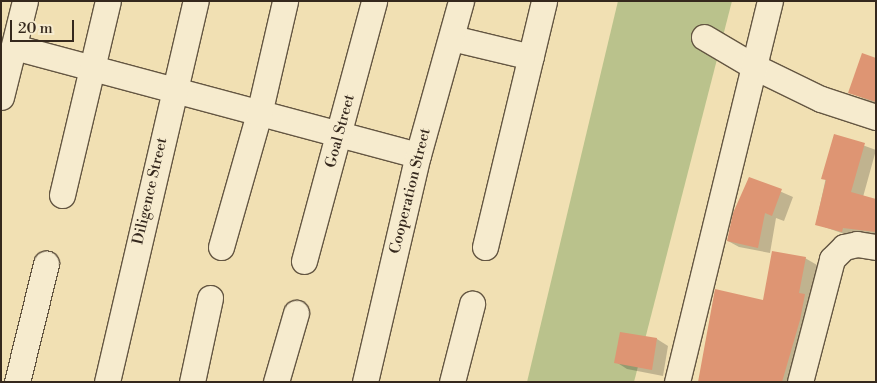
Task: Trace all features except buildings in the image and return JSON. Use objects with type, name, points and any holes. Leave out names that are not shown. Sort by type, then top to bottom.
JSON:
[{"type":"street","points":[[1,97],[25,1]]},
{"type":"street","points":[[62,195],[108,1]]},
{"type":"street","name":"Diligence Street","points":[[107,382],[174,87],[196,1]]},
{"type":"street","points":[[221,246],[259,114],[285,1]]},
{"type":"street","name":"Goal Street","points":[[304,260],[340,136],[374,1]]},
{"type":"street","name":"Cooperation Street","points":[[365,382],[418,154],[461,1]]},
{"type":"street","points":[[485,247],[544,1]]},
{"type":"street","points":[[677,382],[770,1]]},
{"type":"street","points":[[704,37],[755,67],[821,99],[876,117]]},
{"type":"street","points":[[452,38],[531,57]]},
{"type":"street","points":[[14,47],[91,68],[174,87],[259,114],[340,136],[418,154]]},
{"type":"street","points":[[800,382],[832,259],[844,247],[857,244],[876,248]]},
{"type":"street","points":[[17,382],[46,264]]},
{"type":"street","points":[[192,382],[210,298]]},
{"type":"street","points":[[452,382],[472,304]]},
{"type":"street","points":[[276,382],[296,313]]},
{"type":"green space","points":[[618,1],[732,1],[634,382],[527,382]]}]
